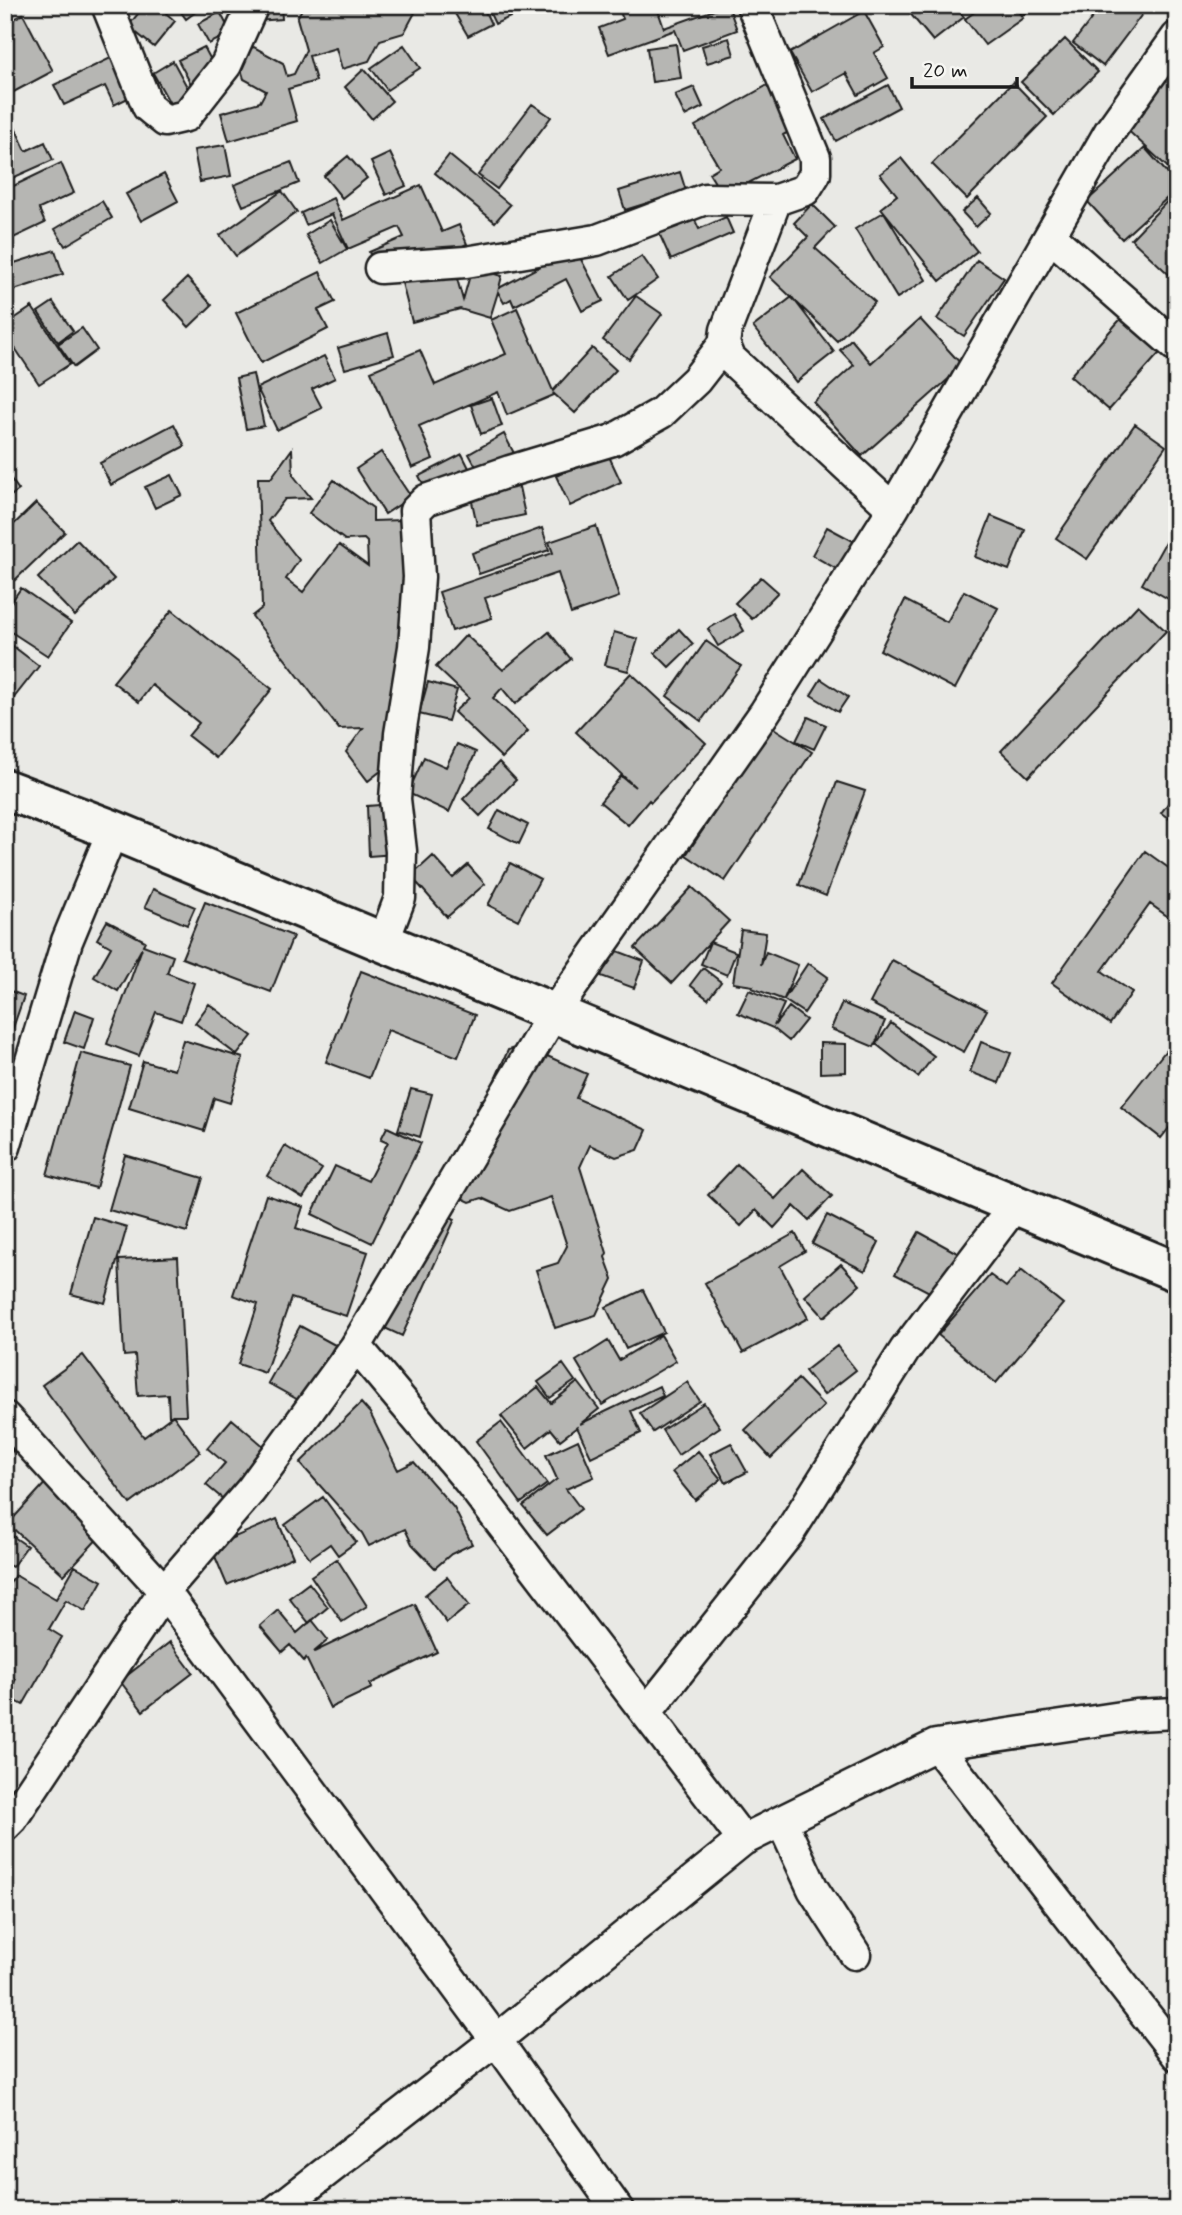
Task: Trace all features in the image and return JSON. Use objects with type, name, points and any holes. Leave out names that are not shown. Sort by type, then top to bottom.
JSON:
[{"type":"main road","points":[[5,789],[113,830],[1177,1272]]},
{"type":"street","points":[[107,5],[148,107],[165,121],[186,116],[226,65],[253,5]]},
{"type":"street","points":[[380,268],[466,262],[597,240],[705,199],[776,200],[804,190],[815,174],[815,159],[752,5]]},
{"type":"street","points":[[5,1826],[164,1591],[251,1490],[356,1346],[552,1014],[765,712],[893,509],[1110,131],[1177,37]]},
{"type":"street","points":[[383,943],[400,898],[401,851],[395,799],[400,734],[414,647],[419,577],[415,511],[426,500],[613,440],[661,413],[696,380],[724,344],[726,330],[776,200]]},
{"type":"street","points":[[1050,236],[1177,347]]},
{"type":"street","points":[[724,344],[730,358],[893,509]]},
{"type":"street","points":[[5,1147],[67,941],[113,830]]},
{"type":"street","points":[[646,1713],[789,1533],[905,1350],[1015,1205]]},
{"type":"street","points":[[356,1346],[468,1480],[743,1840]]},
{"type":"street","points":[[5,1417],[164,1591],[496,2040],[618,2210]]},
{"type":"street","points":[[277,2210],[496,2040],[743,1840],[936,1745],[1135,1716],[1177,1713]]},
{"type":"street","points":[[936,1745],[1177,2055]]},
{"type":"street","points":[[782,1822],[813,1889],[855,1954]]},
{"type":"building","points":[[145,5],[157,5],[175,21],[154,47],[128,26]]},
{"type":"building","points":[[176,5],[205,5],[186,19]]},
{"type":"building","points":[[256,5],[281,5],[282,19],[257,21]]},
{"type":"building","points":[[304,5],[418,7],[404,33],[380,40],[369,61],[342,69],[336,48],[309,56],[316,81],[288,89],[297,121],[229,141],[221,113],[260,102],[266,91],[244,79],[236,53],[254,47],[283,63],[287,76],[294,74],[306,50],[297,18]]},
{"type":"building","points":[[450,5],[482,5],[491,24],[468,36]]},
{"type":"building","points":[[486,5],[515,5],[519,13],[495,24]]},
{"type":"building","points":[[617,5],[656,5],[664,28],[728,5],[737,30],[683,50],[675,30],[609,54],[599,28],[623,19]]},
{"type":"building","points":[[903,5],[955,5],[964,17],[933,41]]},
{"type":"building","points":[[984,5],[1013,5],[1023,18],[985,45],[965,19]]},
{"type":"building","points":[[1016,5],[1037,5],[1022,15]]},
{"type":"building","points":[[1102,5],[1149,5],[1103,66],[1073,43]]},
{"type":"building","points":[[864,11],[884,47],[874,53],[888,78],[858,95],[846,73],[812,92],[790,53]]},
{"type":"building","points":[[220,12],[231,33],[209,44],[198,24]]},
{"type":"building","points":[[23,14],[53,71],[6,96],[5,24]]},
{"type":"building","points":[[729,38],[734,55],[707,63],[702,46]]},
{"type":"building","points":[[1065,39],[1098,72],[1054,115],[1021,82]]},
{"type":"building","points":[[676,44],[681,78],[652,82],[647,48]]},
{"type":"building","points":[[404,45],[420,68],[387,90],[371,68]]},
{"type":"building","points":[[204,47],[218,73],[192,86],[178,60]]},
{"type":"building","points":[[117,55],[136,94],[114,105],[105,86],[64,105],[54,85]]},
{"type":"building","points":[[173,61],[192,96],[172,107],[153,73]]},
{"type":"building","points":[[1177,66],[1177,176],[1121,124]]},
{"type":"building","points":[[364,69],[392,101],[372,119],[345,87]]},
{"type":"building","points":[[773,82],[798,127],[783,135],[795,159],[723,196],[709,173],[719,167],[695,126]]},
{"type":"building","points":[[1013,82],[1047,117],[967,199],[932,164]]},
{"type":"building","points":[[888,85],[899,107],[836,141],[824,119]]},
{"type":"building","points":[[694,87],[703,107],[685,116],[675,95]]},
{"type":"building","points":[[532,104],[551,117],[497,189],[478,175]]},
{"type":"building","points":[[5,106],[26,151],[45,142],[53,160],[8,180],[5,173]]},
{"type":"building","points":[[225,145],[231,176],[200,182],[194,150]]},
{"type":"building","points":[[1145,148],[1177,184],[1177,189],[1122,239],[1087,201]]},
{"type":"building","points":[[390,153],[406,186],[386,195],[371,162]]},
{"type":"building","points":[[449,155],[510,205],[495,222],[435,173]]},
{"type":"building","points":[[348,156],[367,178],[342,198],[324,176]]},
{"type":"building","points":[[901,158],[977,251],[940,281],[881,208],[897,195],[880,174]]},
{"type":"building","points":[[291,162],[299,183],[243,206],[234,185]]},
{"type":"building","points":[[61,163],[74,193],[39,209],[45,223],[5,242],[5,190]]},
{"type":"building","points":[[680,172],[686,191],[625,210],[619,191]]},
{"type":"building","points":[[164,174],[178,201],[141,221],[126,194]]},
{"type":"building","points":[[421,185],[442,232],[459,225],[467,244],[382,281],[369,252],[404,237],[399,227],[348,249],[332,214],[306,225],[301,213],[333,198],[343,220]]},
{"type":"building","points":[[282,191],[297,212],[236,256],[220,235]]},
{"type":"building","points":[[1177,191],[1177,282],[1131,239]]},
{"type":"building","points":[[978,198],[991,213],[976,227],[962,212]]},
{"type":"building","points":[[102,201],[112,218],[65,246],[55,229]]},
{"type":"building","points":[[812,204],[835,227],[815,248],[875,302],[837,341],[770,277],[808,237],[794,223]]},
{"type":"building","points":[[884,212],[926,280],[897,298],[855,229]]},
{"type":"building","points":[[726,217],[733,233],[671,260],[659,233],[694,218],[699,229]]},
{"type":"building","points":[[330,220],[347,249],[323,263],[306,235]]},
{"type":"building","points":[[575,248],[603,301],[582,311],[566,279],[514,306],[511,299],[504,303],[498,292],[490,318],[460,309],[412,322],[402,283],[454,268],[463,300],[472,268],[502,276],[499,288]]},
{"type":"building","points":[[55,250],[63,274],[5,293],[5,266]]},
{"type":"building","points":[[642,256],[658,279],[628,300],[612,276]]},
{"type":"building","points":[[977,260],[1004,278],[964,336],[937,319]]},
{"type":"building","points":[[320,272],[335,302],[318,310],[328,329],[261,363],[236,313]]},
{"type":"building","points":[[187,278],[212,305],[189,327],[164,300]]},
{"type":"building","points":[[636,296],[662,314],[629,359],[603,340]]},
{"type":"building","points":[[792,297],[834,352],[796,382],[753,327]]},
{"type":"building","points":[[53,302],[73,331],[58,342],[38,312]]},
{"type":"building","points":[[32,307],[70,364],[39,384],[5,333],[5,325]]},
{"type":"building","points":[[517,308],[553,391],[592,348],[616,370],[575,413],[553,393],[554,395],[507,415],[498,392],[419,426],[433,459],[412,468],[371,371],[420,350],[435,385],[506,354],[491,320]]},
{"type":"building","points":[[1126,313],[1164,348],[1109,410],[1070,376]]},
{"type":"building","points":[[920,319],[963,366],[862,456],[813,402],[854,365],[840,350],[851,339],[871,363]]},
{"type":"building","points":[[82,328],[97,350],[74,367],[58,344]]},
{"type":"building","points":[[388,333],[394,355],[345,369],[338,348]]},
{"type":"building","points":[[324,356],[335,378],[312,389],[322,408],[277,430],[257,388]]},
{"type":"building","points":[[253,374],[264,426],[246,429],[236,378]]},
{"type":"building","points":[[492,398],[502,426],[481,434],[471,405]]},
{"type":"building","points":[[174,424],[185,446],[111,485],[100,463]]},
{"type":"building","points":[[1135,424],[1166,446],[1087,559],[1056,538]]},
{"type":"building","points":[[504,434],[516,457],[481,476],[469,454]]},
{"type":"building","points":[[292,449],[293,475],[311,498],[285,499],[268,521],[299,560],[286,579],[303,592],[339,545],[368,566],[367,542],[364,539],[345,540],[309,513],[334,480],[373,508],[373,521],[402,520],[409,749],[368,781],[346,752],[363,728],[339,729],[252,616],[262,608],[258,478],[271,478]]},
{"type":"building","points":[[381,452],[411,497],[385,514],[356,469]]},
{"type":"building","points":[[607,452],[621,482],[570,506],[556,476]]},
{"type":"building","points":[[462,454],[473,476],[430,497],[419,476]]},
{"type":"building","points":[[5,471],[19,490],[5,500]]},
{"type":"building","points":[[172,475],[182,495],[155,508],[145,487]]},
{"type":"building","points":[[519,487],[525,515],[477,525],[471,497]]},
{"type":"building","points":[[36,503],[65,532],[15,580],[5,570],[5,533]]},
{"type":"building","points":[[991,516],[1025,530],[1009,570],[975,557]]},
{"type":"building","points":[[1177,521],[1177,593],[1172,601],[1142,584]]},
{"type":"building","points":[[596,526],[619,597],[571,614],[558,573],[485,598],[492,618],[452,631],[439,592],[553,553],[549,542]]},
{"type":"building","points":[[827,527],[857,543],[842,572],[812,555]]},
{"type":"building","points":[[542,528],[549,550],[479,574],[472,553]]},
{"type":"building","points":[[77,540],[114,579],[75,616],[38,578]]},
{"type":"building","points":[[761,577],[778,592],[752,619],[735,603]]},
{"type":"building","points":[[21,588],[71,623],[48,656],[5,628],[5,611]]},
{"type":"building","points":[[964,591],[998,608],[955,689],[880,650],[905,600],[947,622]]},
{"type":"building","points":[[1138,605],[1166,631],[1028,777],[1001,751]]},
{"type":"building","points":[[172,610],[272,689],[216,758],[188,736],[199,723],[152,685],[139,702],[113,682]]},
{"type":"building","points":[[734,614],[744,631],[718,646],[708,629]]},
{"type":"building","points":[[679,629],[693,644],[669,667],[655,653]]},
{"type":"building","points":[[549,632],[571,659],[515,704],[502,688],[493,698],[528,731],[502,758],[454,712],[469,698],[436,667],[466,635],[503,670]]},
{"type":"building","points":[[614,632],[638,639],[628,671],[605,665]]},
{"type":"building","points":[[5,640],[39,666],[5,709]]},
{"type":"building","points":[[706,641],[741,666],[701,721],[667,696]]},
{"type":"building","points":[[631,673],[706,743],[628,825],[600,802],[621,776],[635,787],[576,732]]},
{"type":"building","points":[[821,679],[848,697],[838,712],[811,695]]},
{"type":"building","points":[[428,682],[457,690],[448,721],[419,714]]},
{"type":"building","points":[[808,717],[826,725],[814,749],[796,741]]},
{"type":"building","points":[[772,727],[812,752],[725,881],[686,855]]},
{"type":"building","points":[[457,744],[476,752],[449,812],[408,793],[424,757],[446,767]]},
{"type":"building","points":[[499,762],[516,780],[480,816],[463,799]]},
{"type":"building","points":[[837,782],[865,791],[826,896],[799,885]]},
{"type":"building","points":[[1177,791],[1177,824],[1161,813]]},
{"type":"building","points":[[393,804],[395,854],[369,856],[367,806]]},
{"type":"building","points":[[499,810],[528,825],[519,844],[489,829]]},
{"type":"building","points":[[1145,851],[1177,874],[1177,923],[1150,904],[1102,971],[1132,992],[1110,1024],[1052,983]]},
{"type":"building","points":[[433,856],[453,878],[468,865],[485,884],[447,917],[411,876]]},
{"type":"building","points":[[510,863],[540,879],[518,920],[488,905]]},
{"type":"building","points":[[692,887],[729,921],[672,983],[635,948]]},
{"type":"building","points":[[153,889],[195,907],[187,925],[145,907]]},
{"type":"building","points":[[205,902],[293,936],[271,992],[182,958]]},
{"type":"building","points":[[107,921],[145,941],[143,945],[173,956],[167,973],[194,983],[181,1021],[156,1012],[139,1056],[107,1044],[142,948],[118,991],[94,977],[111,947],[97,939]]},
{"type":"building","points":[[741,930],[766,933],[761,965],[766,952],[798,965],[784,999],[808,963],[828,977],[804,1013],[784,1000],[752,988],[753,986],[733,983]]},
{"type":"building","points":[[710,942],[736,952],[727,975],[701,964]]},
{"type":"building","points":[[612,949],[644,961],[634,988],[601,976]]},
{"type":"building","points":[[892,960],[987,1010],[964,1052],[870,1003]]},
{"type":"building","points":[[703,968],[721,982],[708,999],[690,985]]},
{"type":"building","points":[[361,971],[475,1015],[458,1057],[388,1030],[369,1078],[326,1062]]},
{"type":"building","points":[[5,989],[24,996],[5,1051]]},
{"type":"building","points":[[749,990],[784,1004],[774,1026],[789,1007],[806,1020],[789,1041],[773,1028],[738,1013]]},
{"type":"building","points":[[842,1003],[885,1021],[874,1047],[831,1029]]},
{"type":"building","points":[[209,1004],[252,1036],[237,1055],[195,1023]]},
{"type":"building","points":[[75,1010],[94,1017],[84,1049],[64,1042]]},
{"type":"building","points":[[891,1023],[934,1056],[918,1077],[876,1044]]},
{"type":"building","points":[[183,1040],[243,1058],[230,1103],[214,1098],[204,1131],[129,1108],[143,1061],[174,1070]]},
{"type":"building","points":[[981,1042],[1011,1053],[999,1083],[970,1072]]},
{"type":"building","points":[[820,1043],[846,1044],[846,1072],[820,1073]]},
{"type":"building","points":[[523,1045],[587,1074],[576,1098],[647,1130],[638,1150],[616,1157],[590,1145],[580,1167],[613,1279],[596,1315],[555,1328],[536,1270],[558,1263],[567,1246],[551,1197],[510,1211],[482,1198],[470,1202],[449,1192],[477,1131],[473,1118],[481,1100],[509,1091],[493,1084],[508,1050]]},
{"type":"building","points":[[1166,1050],[1177,1058],[1177,1118],[1161,1138],[1121,1107]]},
{"type":"building","points":[[81,1053],[130,1066],[96,1188],[47,1175]]},
{"type":"building","points":[[411,1089],[432,1094],[420,1137],[398,1130]]},
{"type":"building","points":[[387,1127],[421,1143],[372,1243],[312,1214],[335,1166],[368,1181],[388,1142],[381,1139]]},
{"type":"building","points":[[285,1146],[322,1169],[303,1198],[267,1176]]},
{"type":"building","points":[[125,1155],[203,1178],[187,1232],[109,1210]]},
{"type":"building","points":[[737,1164],[775,1199],[803,1169],[832,1196],[809,1220],[794,1206],[774,1228],[756,1210],[741,1226],[708,1195]]},
{"type":"building","points":[[266,1195],[303,1207],[296,1228],[368,1252],[346,1316],[291,1298],[265,1373],[238,1364],[258,1304],[233,1295]]},
{"type":"building","points":[[429,1207],[455,1219],[402,1336],[376,1324]]},
{"type":"building","points":[[827,1215],[879,1242],[865,1271],[812,1244]]},
{"type":"building","points":[[93,1217],[127,1227],[105,1303],[71,1294]]},
{"type":"building","points":[[919,1232],[959,1254],[935,1295],[895,1274]]},
{"type":"building","points":[[795,1233],[805,1251],[780,1266],[808,1318],[743,1353],[705,1283]]},
{"type":"building","points":[[178,1257],[186,1415],[173,1415],[200,1452],[130,1504],[42,1385],[83,1355],[144,1437],[172,1416],[169,1416],[168,1394],[138,1396],[135,1355],[124,1356],[119,1260]]},
{"type":"building","points":[[841,1264],[860,1285],[824,1317],[805,1296]]},
{"type":"building","points":[[1021,1270],[1063,1304],[996,1383],[938,1335],[990,1275],[1006,1287]]},
{"type":"building","points":[[643,1290],[664,1332],[626,1349],[606,1307]]},
{"type":"building","points":[[300,1326],[335,1345],[302,1402],[268,1383]]},
{"type":"building","points":[[661,1335],[676,1361],[602,1405],[576,1361],[608,1341],[619,1360]]},
{"type":"building","points":[[837,1346],[856,1370],[824,1395],[805,1371]]},
{"type":"building","points":[[563,1364],[575,1381],[550,1398],[538,1382]]},
{"type":"building","points":[[798,1379],[824,1406],[771,1458],[745,1430]]},
{"type":"building","points":[[578,1382],[599,1409],[580,1424],[659,1386],[663,1396],[631,1411],[641,1433],[591,1457],[577,1427],[560,1440],[551,1429],[527,1448],[501,1416],[538,1387],[551,1403]]},
{"type":"building","points":[[687,1382],[700,1401],[653,1432],[640,1413]]},
{"type":"building","points":[[361,1403],[370,1413],[398,1470],[414,1462],[454,1508],[472,1544],[451,1554],[435,1568],[412,1544],[405,1529],[369,1546],[362,1533],[300,1463]]},
{"type":"building","points":[[704,1403],[720,1427],[678,1455],[662,1430]]},
{"type":"building","points":[[5,1409],[28,1420],[5,1465]]},
{"type":"building","points":[[232,1419],[266,1448],[223,1499],[206,1485],[225,1463],[207,1448]]},
{"type":"building","points":[[501,1422],[547,1484],[521,1503],[476,1441]]},
{"type":"building","points":[[578,1440],[594,1477],[566,1489],[581,1509],[547,1535],[523,1506],[557,1479],[546,1455]]},
{"type":"building","points":[[731,1443],[747,1472],[726,1483],[710,1454]]},
{"type":"building","points":[[698,1451],[721,1479],[695,1500],[672,1472]]},
{"type":"building","points":[[58,1469],[115,1520],[64,1575],[8,1524]]},
{"type":"building","points":[[323,1497],[356,1542],[338,1555],[330,1544],[310,1558],[285,1525]]},
{"type":"building","points":[[277,1519],[293,1557],[227,1585],[211,1547]]},
{"type":"building","points":[[5,1531],[27,1546],[12,1567],[5,1563]]},
{"type":"building","points":[[337,1559],[367,1606],[342,1622],[311,1576]]},
{"type":"building","points":[[75,1566],[102,1581],[85,1611],[66,1600],[49,1629],[62,1637],[23,1705],[7,1696],[16,1679],[5,1673],[5,1591],[15,1575],[56,1599]]},
{"type":"building","points":[[447,1577],[469,1605],[447,1623],[425,1595]]},
{"type":"building","points":[[309,1583],[328,1607],[309,1623],[289,1598]]},
{"type":"building","points":[[415,1604],[437,1652],[370,1684],[372,1688],[330,1708],[306,1658],[304,1661],[290,1645],[282,1652],[260,1626],[278,1610],[297,1633],[312,1620],[328,1640],[314,1652]]},
{"type":"building","points":[[170,1642],[193,1673],[143,1711],[120,1681]]}]
